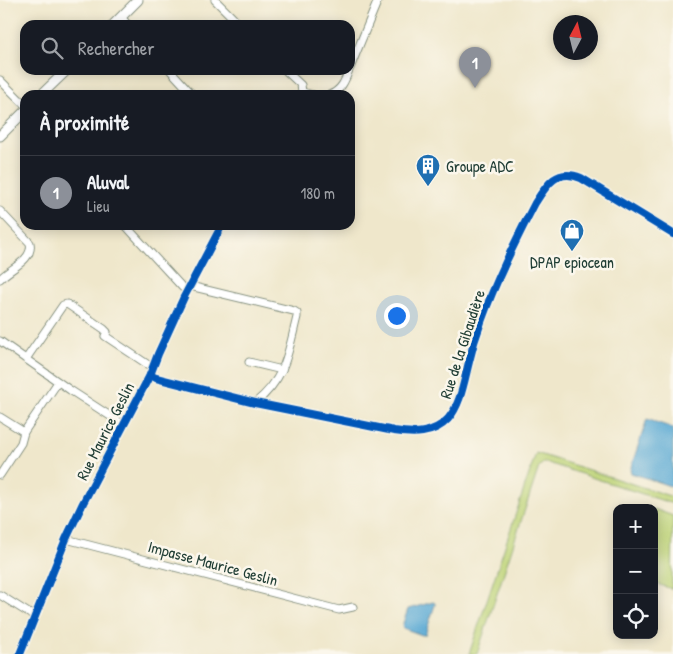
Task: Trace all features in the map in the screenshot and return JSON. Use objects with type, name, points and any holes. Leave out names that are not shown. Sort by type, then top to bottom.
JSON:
[{"type":"street","points":[[118,20],[138,0]]},
{"type":"street","points":[[215,0],[235,20]]},
{"type":"street","points":[[355,57],[378,0]]},
{"type":"street","points":[[46,90],[62,75]]},
{"type":"street","points":[[175,75],[188,90]]},
{"type":"street","points":[[290,75],[300,85],[301,90]]},
{"type":"street","points":[[337,90],[347,75]]},
{"type":"street","points":[[0,80],[20,100]]},
{"type":"street","points":[[0,136],[20,118]]},
{"type":"street","name":"Rue de la Gibaudière","points":[[26,359],[63,305],[67,304],[104,329],[107,332],[105,336],[151,371],[156,378],[255,403],[405,432],[419,433],[440,426],[452,414],[458,402],[476,338],[502,270],[535,202],[546,186],[556,178],[573,174],[673,234]]},
{"type":"street","points":[[0,211],[30,243],[31,248],[29,254],[14,270],[0,279]]},
{"type":"street","points":[[130,230],[182,287],[296,311],[298,315],[285,363],[278,379],[255,403]]},
{"type":"street","name":"Rue Maurice Geslin","points":[[20,654],[66,539],[219,230]]},
{"type":"street","points":[[0,341],[124,425]]},
{"type":"street","points":[[249,362],[282,370]]},
{"type":"street","points":[[0,475],[21,443],[24,432],[58,382]]},
{"type":"street","points":[[0,417],[24,432]]},
{"type":"street","name":"Impasse Maurice Geslin","points":[[66,539],[340,610],[353,607]]},
{"type":"street","points":[[0,595],[35,617]]},
{"type":"green space","points":[[536,453],[673,497],[673,504],[548,463],[543,463],[539,467],[477,654],[469,654]]},
{"type":"green space","points":[[658,510],[673,516],[672,589],[658,584]]},
{"type":"water","points":[[647,419],[673,428],[673,487],[631,473],[630,470]]},
{"type":"water","points":[[433,602],[435,605],[425,635],[403,628],[408,609]]},
{"type":"cycle path","points":[[150,375],[255,403],[394,431],[408,433],[429,431],[448,419],[456,406],[462,392],[471,352],[493,291],[535,203],[548,184],[565,175],[581,178],[673,234]]},
{"type":"cycle path","points":[[20,654],[66,539],[150,375],[184,297],[219,230]]},
{"type":"place","name":"Aluval","points":[[475,88]]},
{"type":"place","name":"Groupe ADC","points":[[428,187]]},
{"type":"place","name":"DPAP epiocean","points":[[572,252]]}]
